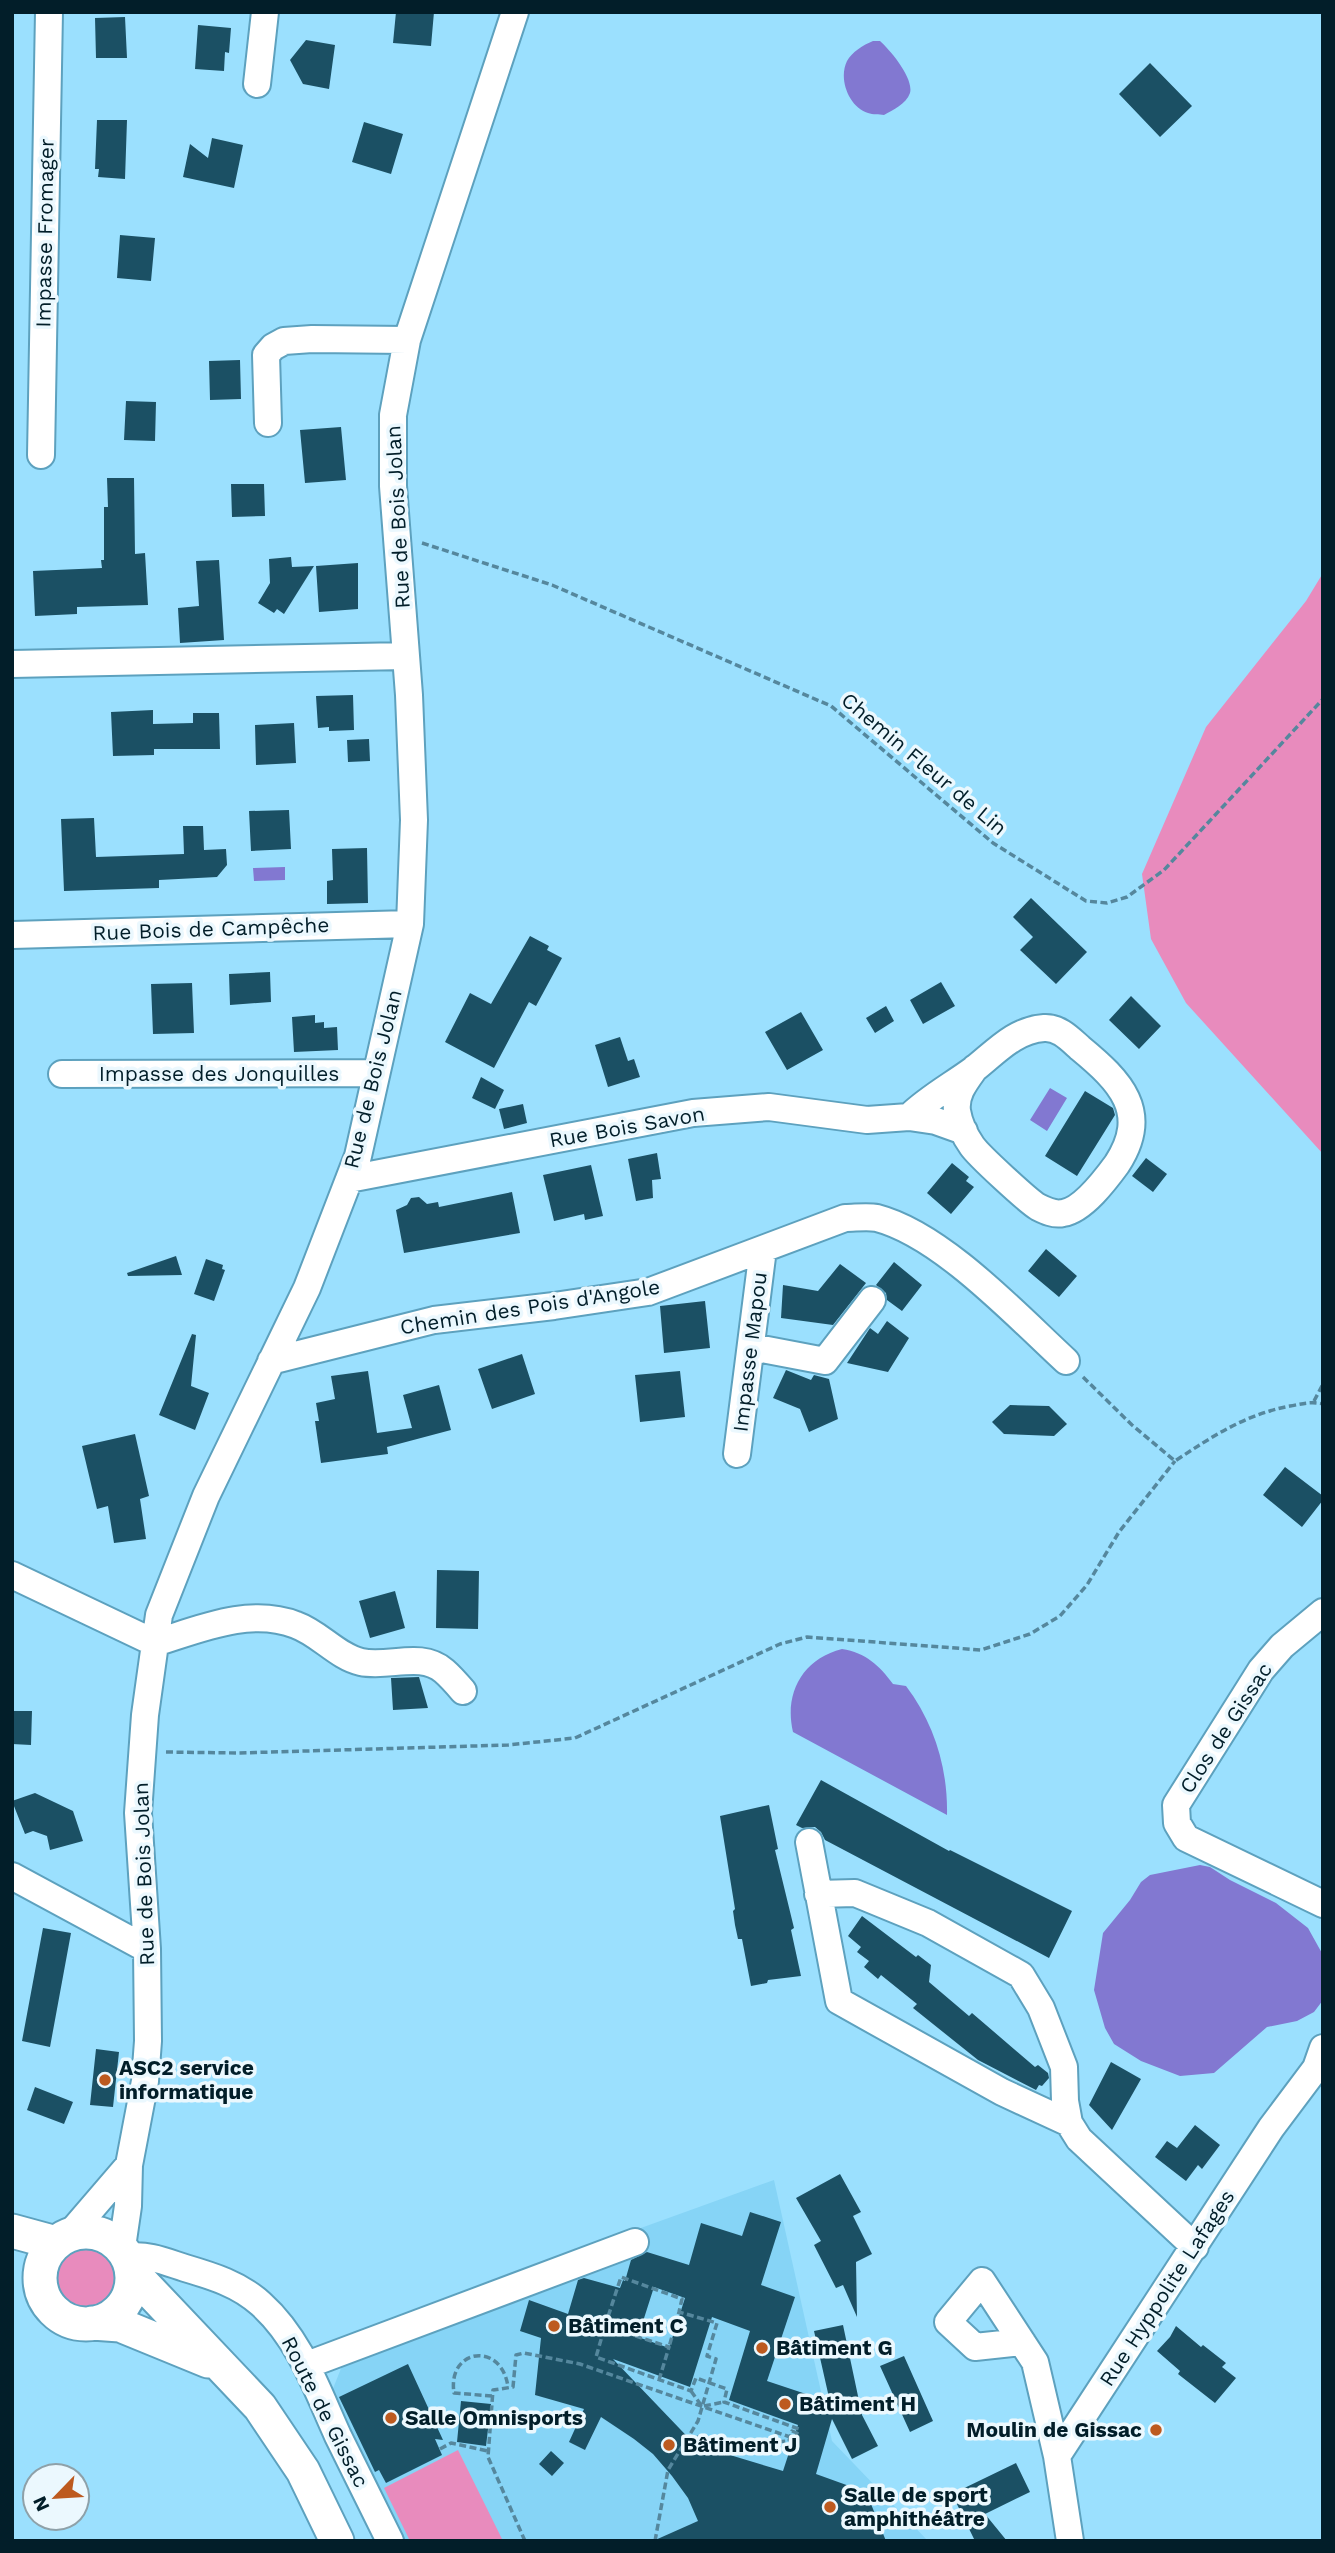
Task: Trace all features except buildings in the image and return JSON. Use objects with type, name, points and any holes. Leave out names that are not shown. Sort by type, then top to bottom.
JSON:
[{"type":"main road","points":[[12,2231],[62,2239],[82,2233],[110,2238],[219,2367],[260,2407],[285,2441],[310,2483],[337,2541]]},
{"type":"main road","points":[[45,2300],[39,2276],[41,2263],[62,2239]]},
{"type":"main road","points":[[92,2323],[105,2319],[126,2300],[132,2285],[127,2259]]},
{"type":"main road","points":[[12,2272],[65,2319],[78,2323],[128,2328],[219,2367]]},
{"type":"street","name":"Impasse Fromager","points":[[41,455],[49,12]]},
{"type":"street","points":[[257,84],[265,12]]},
{"type":"street","name":"Rue de Bois Jolan","points":[[127,2259],[130,2165],[145,2081],[148,2041],[147,1949],[138,1813],[145,1716],[159,1615],[206,1496],[307,1288],[358,1156],[410,924],[414,820],[406,656],[393,486],[393,415],[407,340],[515,12]]},
{"type":"street","points":[[268,423],[266,355],[273,347],[284,341],[312,339],[407,340]]},
{"type":"street","points":[[12,664],[406,656]]},
{"type":"street","name":"Rue Bois de Campêche","points":[[12,935],[410,924]]},
{"type":"street","points":[[909,1117],[919,1107],[975,1069],[1002,1044],[1032,1029],[1048,1027],[1060,1031],[1102,1066],[1127,1095],[1131,1113],[1129,1133],[1122,1156],[1106,1180],[1075,1209],[1051,1213],[1035,1206],[972,1146],[957,1110],[957,1100],[960,1089],[975,1069]]},
{"type":"street","name":"Impasse des Jonquilles","points":[[62,1074],[376,1073]]},
{"type":"street","name":"Rue Bois Savon","points":[[349,1179],[693,1113],[769,1107],[867,1120],[909,1117],[936,1121],[964,1131]]},
{"type":"street","name":"Chemin des Pois d'Angole","points":[[271,1361],[434,1320],[648,1292],[845,1218],[876,1218],[918,1236],[970,1272],[1066,1361]]},
{"type":"street","name":"Impasse Mapou","points":[[737,1454],[763,1250]]},
{"type":"street","points":[[751,1347],[825,1361],[872,1300]]},
{"type":"street","points":[[12,1574],[155,1643],[225,1621],[269,1619],[297,1625],[359,1662],[421,1660],[433,1664],[463,1690]]},
{"type":"street","name":"Clos de Gissac","points":[[1323,1612],[1282,1646],[1261,1670],[1176,1805],[1178,1824],[1186,1838],[1323,1904]]},
{"type":"street","points":[[809,1842],[839,2001],[1002,2092],[1069,2123]]},
{"type":"street","points":[[12,1876],[147,1949]]},
{"type":"street","points":[[818,1894],[855,1893],[928,1923],[1021,1975],[1041,2008],[1064,2067],[1069,2123],[1079,2139],[1195,2247]]},
{"type":"street","name":"Rue Hyppolite Lafages","points":[[1057,2456],[1271,2128],[1316,2068],[1323,2048]]},
{"type":"street","points":[[62,2239],[130,2165]]},
{"type":"street","points":[[307,2365],[635,2242]]},
{"type":"street","name":"Route de Gissac","points":[[127,2259],[144,2256],[221,2279],[271,2314],[307,2365],[348,2457],[390,2541]]},
{"type":"street","points":[[1022,2342],[1035,2362],[1057,2456],[1070,2541]]},
{"type":"path","name":"Chemin Fleur de Lin","points":[[397,535],[552,584],[831,706],[993,843],[1086,901],[1107,903],[1127,897],[1164,870],[1323,699]]},
{"type":"path","points":[[1066,1361],[1132,1425],[1175,1461]]},
{"type":"path","points":[[1313,1401],[1323,1384]]},
{"type":"path","points":[[142,1751],[238,1753],[508,1745],[575,1738],[780,1644],[807,1637],[981,1650],[1030,1633],[1060,1616],[1087,1585],[1119,1532],[1175,1461],[1235,1423],[1266,1410],[1313,1401],[1323,1404]]},
{"type":"path","points":[[659,2379],[682,2299],[621,2277],[596,2357],[691,2391],[702,2407]]},
{"type":"path","points":[[655,2541],[668,2470],[698,2421],[716,2359],[707,2356],[717,2323],[679,2312]]},
{"type":"path","points":[[605,2326],[669,2347]]},
{"type":"path","points":[[526,2541],[488,2458],[493,2390],[513,2388],[516,2355],[524,2353],[580,2364],[790,2437]]},
{"type":"path","points":[[492,2396],[454,2393],[453,2378],[459,2364],[478,2355],[488,2357],[502,2368],[508,2387]]},
{"type":"path","points":[[691,2391],[696,2378],[727,2389],[724,2402]]},
{"type":"path","points":[[693,2443],[698,2437],[720,2445],[789,2441],[792,2431],[797,2433],[799,2429],[724,2402],[702,2407]]},
{"type":"path","points":[[440,2449],[451,2443],[488,2451]]},
{"type":"shaded area","points":[[873,41],[880,41],[895,57],[905,72],[910,87],[906,100],[884,115],[861,110],[851,99],[845,84],[847,61],[858,49]]},
{"type":"shaded area","points":[[1323,573],[1323,1154],[1186,1003],[1151,939],[1142,874],[1206,727],[1306,601]]},
{"type":"shaded area","points":[[285,867],[285,880],[254,881],[253,868]]},
{"type":"shaded area","points":[[1050,1088],[1067,1098],[1047,1131],[1030,1120]]},
{"type":"shaded area","points":[[842,1649],[858,1653],[871,1661],[893,1684],[906,1686],[916,1700],[932,1731],[942,1763],[947,1815],[793,1732],[791,1704],[799,1680],[816,1661]]},
{"type":"shaded area","points":[[1200,1865],[1210,1867],[1276,1903],[1308,1928],[1323,1955],[1323,2000],[1314,2012],[1297,2021],[1267,2027],[1214,2073],[1180,2076],[1141,2061],[1114,2044],[1105,2028],[1094,1990],[1103,1933],[1141,1882],[1150,1875]]},
{"type":"shaded area","points":[[774,2180],[832,2441],[928,2541],[402,2541],[330,2396],[342,2366],[362,2351],[353,2332]]},
{"type":"shaded area","points":[[83,2238],[96,2238],[118,2251],[125,2280],[124,2292],[118,2301],[108,2310],[95,2315],[81,2315],[59,2301],[52,2290],[49,2277],[51,2264],[59,2251]]},
{"type":"shaded area","points":[[458,2450],[503,2541],[410,2541],[384,2488]]},
{"type":"place","name":"ASC2 service informatique","points":[[105,2080]]},
{"type":"place","name":"Bâtiment C","points":[[554,2326]]},
{"type":"place","name":"Bâtiment G","points":[[762,2348]]},
{"type":"place","name":"Bâtiment H","points":[[785,2404]]},
{"type":"place","name":"Salle Omnisports","points":[[391,2418]]},
{"type":"place","name":"Moulin de Gissac","points":[[1156,2430]]},
{"type":"place","name":"Bâtiment J","points":[[669,2445]]},
{"type":"place","name":"Salle de sport amphithéâtre","points":[[830,2507]]}]
